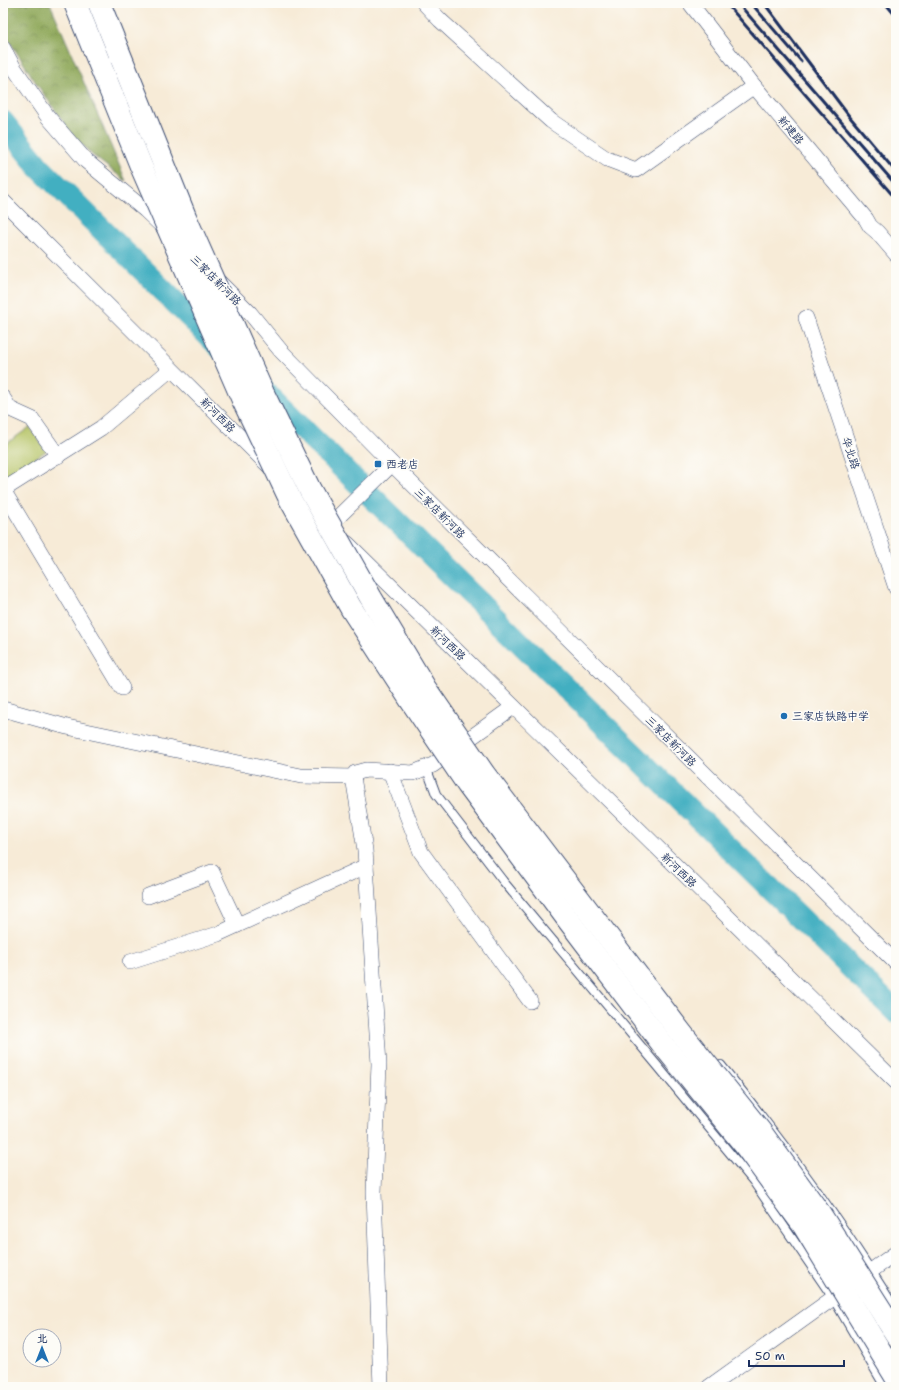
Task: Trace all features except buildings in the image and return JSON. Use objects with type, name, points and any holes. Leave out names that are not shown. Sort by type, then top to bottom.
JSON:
[{"type":"highway","points":[[75,3],[141,166],[243,400],[290,499],[352,608],[410,699],[468,785],[568,921],[664,1046],[744,1144],[804,1226],[896,1377]]},
{"type":"highway","points":[[99,3],[186,219],[263,393],[310,490],[370,598],[426,688],[484,774],[682,1034],[760,1130],[820,1214],[896,1334]]},
{"type":"street","points":[[424,3],[440,20],[551,121],[607,159],[636,170],[754,86]]},
{"type":"street","name":"新建路","points":[[690,3],[754,86],[866,219],[870,226],[896,254]]},
{"type":"street","name":"三家店新河路","points":[[3,48],[14,68],[48,117],[86,161],[145,210],[250,313],[281,351],[392,464],[896,963]]},
{"type":"street","name":"新河西路","points":[[6,210],[171,369],[896,1082]]},
{"type":"street","name":"华北路","points":[[806,318],[896,588]]},
{"type":"street","points":[[122,688],[3,490],[101,428],[171,369]]},
{"type":"street","points":[[3,398],[10,409],[32,419],[58,456]]},
{"type":"street","points":[[329,526],[392,464]]},
{"type":"street","points":[[3,709],[67,727],[301,776],[353,777],[355,774],[366,770],[413,773],[433,765],[513,706]]},
{"type":"street","points":[[390,771],[421,852],[530,1001]]},
{"type":"street","points":[[353,777],[365,850],[379,1064],[374,1192],[381,1387]]},
{"type":"street","points":[[130,962],[218,934],[366,866]]},
{"type":"street","points":[[148,896],[212,872],[237,925]]},
{"type":"street","points":[[708,1387],[896,1253]]},
{"type":"lane","points":[[466,741],[530,828],[644,970]]},
{"type":"lane","points":[[426,767],[436,794],[503,881],[753,1181],[833,1298],[886,1387]]},
{"type":"lane","points":[[717,1061],[766,1120],[814,1185],[872,1270],[896,1310]]},
{"type":"green space","points":[[3,3],[50,3],[126,181],[92,155],[72,134],[38,86],[3,31]]},
{"type":"green space","points":[[30,427],[46,451],[3,480],[3,446]]},
{"type":"waterway","points":[[3,122],[39,167],[221,348]]},
{"type":"waterway","points":[[261,388],[896,1012]]},
{"type":"railway","points":[[726,3],[896,199]]},
{"type":"railway","points":[[738,3],[896,185]]},
{"type":"railway","points":[[751,3],[801,61]]},
{"type":"railway","points":[[764,3],[849,116],[896,172]]},
{"type":"railway","points":[[885,3],[896,16]]},
{"type":"place","name":"西老店","points":[[378,464]]},
{"type":"place","name":"三家店铁路中学","points":[[784,716]]}]
